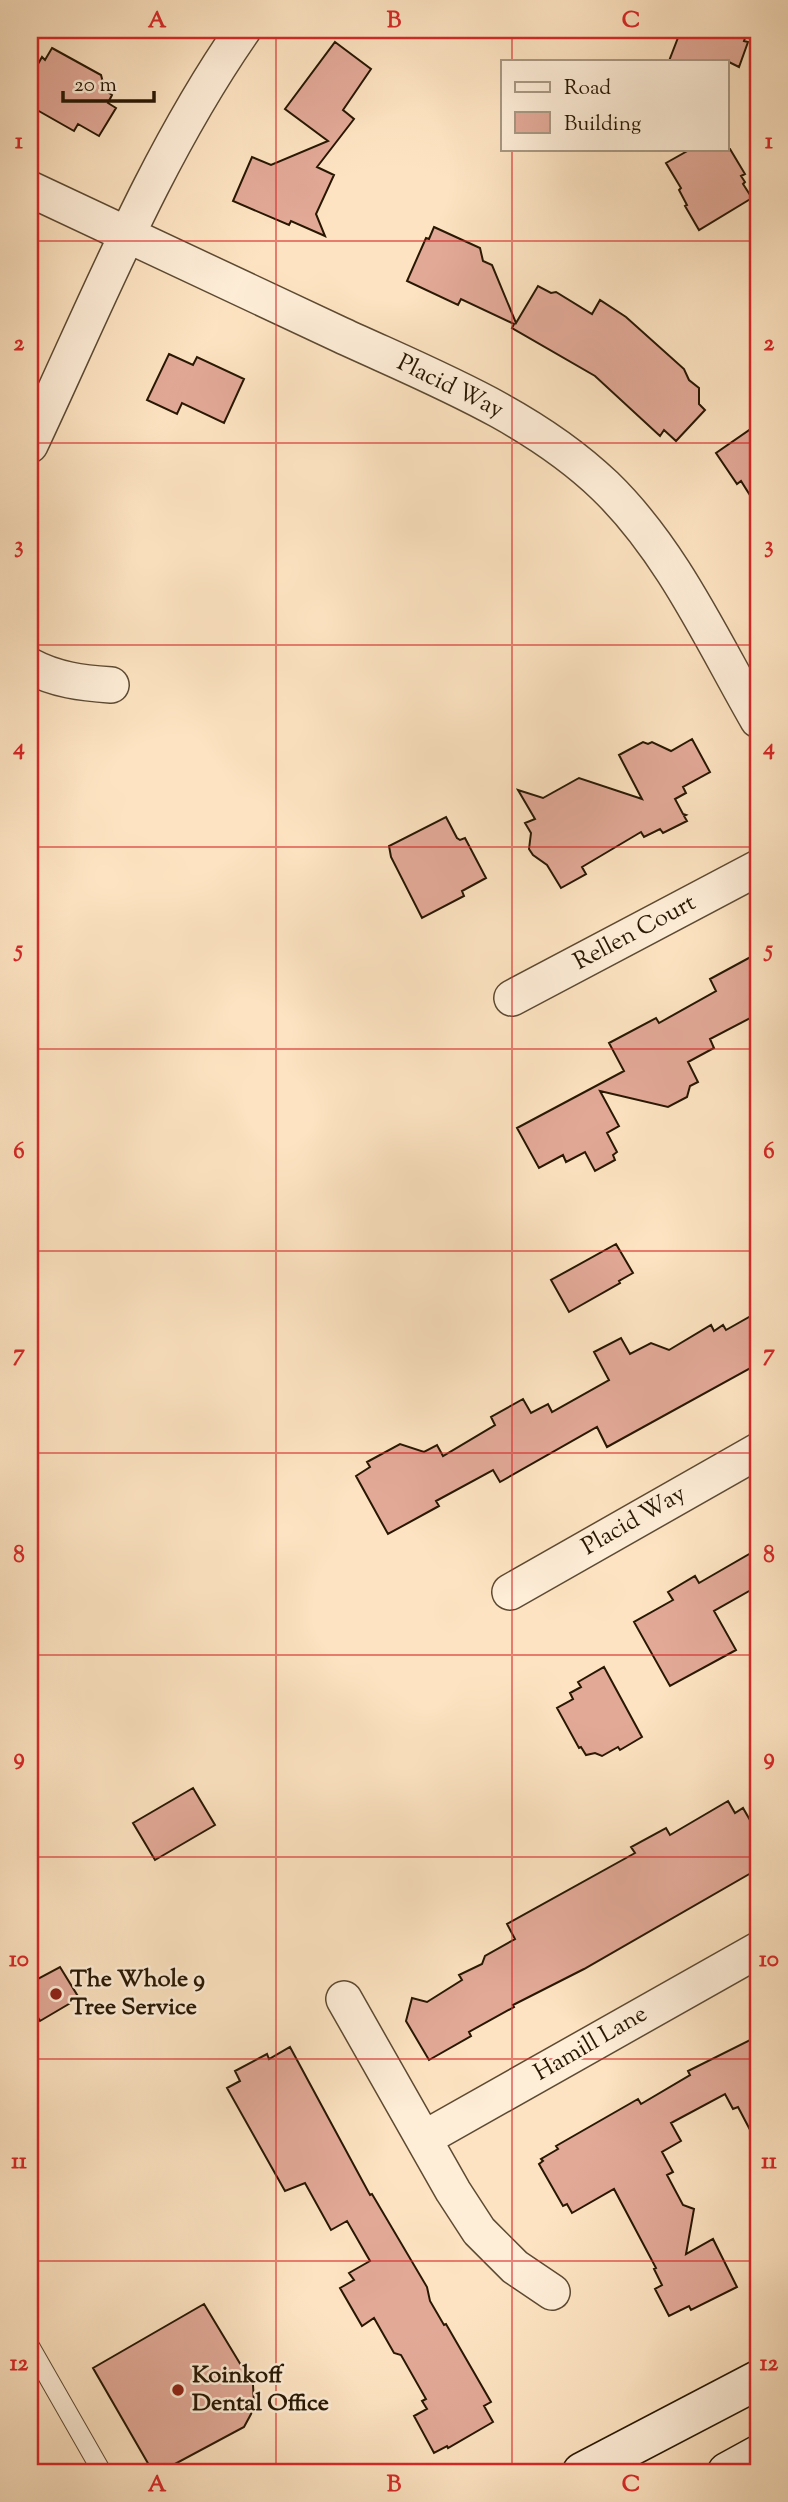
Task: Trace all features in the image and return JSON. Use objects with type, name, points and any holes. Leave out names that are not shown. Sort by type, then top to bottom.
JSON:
[{"type":"main road","points":[[582,2472],[758,2380]]},
{"type":"main road","points":[[727,2472],[758,2455]]},
{"type":"street","points":[[30,445],[174,141],[210,77],[243,30]]},
{"type":"street","name":"Placid Way","points":[[30,189],[458,389],[535,430],[604,485],[634,518],[669,565],[758,720]]},
{"type":"street","points":[[30,666],[62,679],[111,685]]},
{"type":"street","name":"Rellen Court","points":[[512,998],[758,868]]},
{"type":"street","name":"Placid Way","points":[[510,1592],[758,1451]]},
{"type":"street","name":"Hamill Lane","points":[[425,2138],[758,1950]]},
{"type":"street","points":[[344,1998],[478,2231],[515,2267],[552,2292]]},
{"type":"lane","points":[[30,2346],[102,2472]]},
{"type":"building","points":[[681,30],[748,30],[744,41],[748,42],[739,67],[728,60],[669,60]]},
{"type":"building","points":[[335,42],[371,69],[343,110],[354,119],[317,167],[334,175],[316,214],[325,236],[291,221],[289,225],[233,201],[252,157],[271,165],[328,141],[285,109]]},
{"type":"building","points":[[52,48],[101,75],[105,90],[112,95],[108,103],[116,108],[99,136],[78,124],[74,131],[30,106],[30,78],[42,57],[45,60]]},
{"type":"building","points":[[730,149],[745,174],[741,176],[745,182],[743,184],[752,198],[699,230],[685,206],[687,205],[679,190],[681,188],[666,163],[689,150]]},
{"type":"building","points":[[434,227],[480,248],[483,261],[492,265],[516,323],[538,286],[551,293],[556,292],[592,314],[600,300],[626,317],[684,369],[689,380],[699,388],[699,404],[705,410],[676,441],[664,430],[660,436],[595,376],[512,328],[514,324],[461,299],[458,305],[407,281],[426,238],[429,239]]},
{"type":"building","points":[[169,354],[193,365],[197,357],[244,379],[224,423],[182,403],[177,414],[147,400]]},
{"type":"building","points":[[758,424],[758,508],[741,481],[737,484],[716,453]]},
{"type":"building","points":[[692,739],[710,772],[683,787],[686,793],[675,799],[687,821],[663,833],[660,829],[644,837],[641,832],[582,867],[586,874],[561,888],[547,865],[529,849],[531,833],[525,823],[535,819],[518,790],[543,798],[579,778],[642,799],[619,755],[643,742],[652,742],[671,751]]},
{"type":"building","points":[[446,817],[457,838],[465,838],[486,878],[462,891],[464,896],[422,918],[391,857],[389,846]]},
{"type":"building","points":[[758,953],[758,1014],[710,1039],[714,1048],[688,1062],[698,1082],[690,1086],[687,1097],[668,1107],[600,1091],[619,1126],[607,1133],[617,1152],[613,1155],[615,1160],[595,1171],[585,1152],[566,1162],[563,1155],[539,1168],[517,1128],[624,1071],[609,1043],[656,1018],[659,1023],[716,991],[710,979]]},
{"type":"building","points":[[616,1244],[633,1273],[569,1312],[551,1280]]},
{"type":"building","points":[[758,1312],[758,1364],[607,1447],[597,1427],[500,1482],[493,1470],[436,1501],[439,1506],[388,1534],[356,1476],[370,1467],[367,1462],[400,1444],[424,1452],[437,1445],[443,1456],[495,1425],[491,1417],[523,1399],[531,1413],[548,1404],[552,1412],[609,1380],[594,1352],[621,1338],[630,1354],[651,1343],[669,1350],[711,1325],[714,1331],[723,1325],[726,1330]]},
{"type":"building","points":[[758,1549],[758,1586],[714,1611],[736,1650],[670,1686],[634,1622],[673,1600],[668,1592],[695,1576],[699,1583]]},
{"type":"building","points":[[604,1667],[642,1737],[620,1750],[618,1747],[602,1756],[595,1753],[586,1755],[581,1747],[579,1748],[557,1708],[573,1699],[570,1693],[581,1687],[578,1682]]},
{"type":"building","points":[[193,1788],[215,1825],[155,1860],[133,1823]]},
{"type":"building","points":[[728,1801],[735,1813],[743,1808],[758,1834],[758,1869],[584,1969],[513,2005],[514,2007],[469,2032],[471,2036],[429,2060],[406,2021],[412,1998],[427,2002],[462,1980],[459,1975],[482,1964],[485,1956],[515,1939],[507,1924],[635,1853],[631,1847],[666,1828],[670,1835]]},
{"type":"building","name":"The Whole 9 Tree Service","points":[[60,1967],[79,1998],[40,2021],[30,2004],[30,1983]]},
{"type":"building","points":[[758,2036],[758,2145],[738,2107],[733,2109],[725,2094],[671,2123],[681,2141],[662,2152],[673,2172],[667,2175],[683,2205],[694,2209],[686,2254],[713,2239],[737,2287],[691,2310],[689,2306],[669,2316],[655,2289],[662,2285],[654,2269],[656,2268],[614,2189],[572,2213],[567,2204],[563,2206],[539,2164],[543,2161],[541,2159],[558,2149],[556,2146],[638,2099],[641,2104],[690,2075],[688,2071]]},
{"type":"building","points":[[290,2047],[370,2195],[372,2194],[427,2287],[430,2301],[491,2402],[484,2406],[493,2422],[448,2448],[447,2446],[434,2453],[414,2416],[427,2409],[422,2401],[426,2399],[401,2355],[394,2353],[374,2318],[362,2326],[340,2288],[354,2280],[349,2273],[370,2261],[347,2221],[331,2230],[305,2183],[285,2191],[227,2088],[240,2081],[235,2071],[267,2054],[269,2059]]},
{"type":"building","name":"Koinkoff Dental Office","points":[[204,2304],[253,2385],[254,2404],[251,2414],[244,2427],[160,2472],[153,2472],[93,2368]]},
{"type":"place","name":"The Whole 9 Tree Service","points":[[56,1994]]},
{"type":"place","name":"Koinkoff Dental Office","points":[[178,2390]]}]
